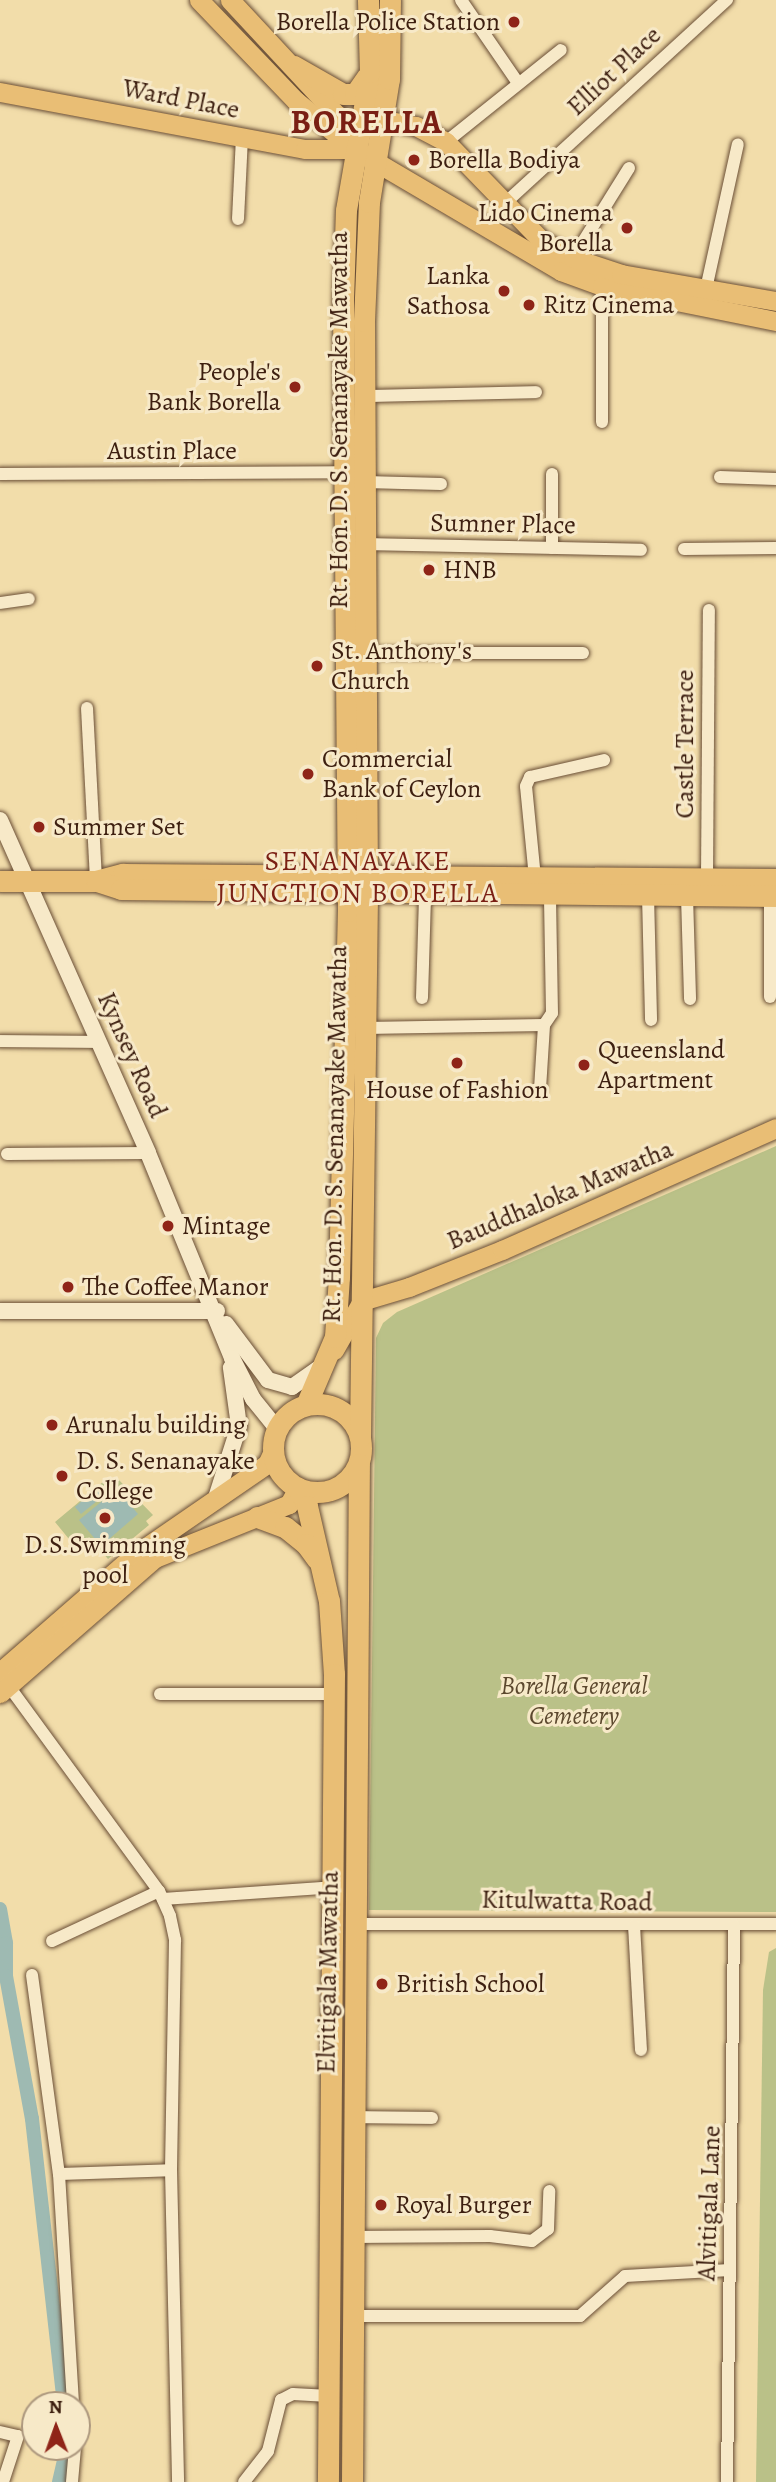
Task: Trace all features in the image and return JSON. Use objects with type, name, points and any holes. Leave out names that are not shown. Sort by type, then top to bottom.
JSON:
[{"type":"highway","name":"Rt. Hon. D. S. Senanayake Mawatha","points":[[360,1437],[365,1028],[357,884],[344,472],[343,287],[354,149],[370,72],[368,0]]},
{"type":"highway","name":"Rt. Hon. D. S. Senanayake Mawatha","points":[[306,1405],[328,1359],[335,1337],[339,1277],[366,653],[366,237],[375,160],[390,72],[390,0]]},
{"type":"highway","points":[[294,66],[344,94],[355,94],[370,72]]},
{"type":"highway","points":[[0,881],[96,881],[121,889],[535,878],[706,879],[774,890]]},
{"type":"highway","points":[[357,884],[425,894],[687,897],[774,890]]},
{"type":"highway","points":[[306,1405],[333,1407],[345,1414],[360,1437],[359,1464],[340,1486],[327,1491],[298,1488],[280,1473],[273,1451],[277,1429],[294,1410],[306,1405]]},
{"type":"highway","name":"Elvitigala Mawatha","points":[[352,2482],[351,2237],[358,1924],[359,1464]]},
{"type":"highway","name":"Elvitigala Mawatha","points":[[298,1488],[307,1506],[329,1601],[335,1694],[328,2482]]},
{"type":"highway","points":[[257,1517],[285,1527],[306,1544],[318,1561]]},
{"type":"highway","points":[[329,2429],[352,2429]]},
{"type":"main road","points":[[199,0],[296,102],[354,149],[561,271],[602,286],[776,321]]},
{"type":"main road","points":[[230,0],[337,115],[358,124],[382,121],[416,126],[446,142],[503,205],[541,240],[573,258],[621,274],[776,301]]},
{"type":"main road","name":"Ward Place","points":[[0,92],[305,149],[354,149]]},
{"type":"main road","name":"Bauddhaloka Mawatha","points":[[362,1301],[409,1287],[502,1250],[776,1128]]},
{"type":"main road","points":[[328,1359],[362,1301]]},
{"type":"main road","points":[[3,1683],[133,1556],[267,1464],[273,1451]]},
{"type":"main road","points":[[3,1683],[155,1558],[289,1504],[298,1488]]},
{"type":"street","points":[[461,0],[518,83]]},
{"type":"street","name":"Elliot Place","points":[[503,205],[727,0]]},
{"type":"street","points":[[446,142],[561,50]]},
{"type":"street","points":[[238,219],[242,137]]},
{"type":"street","points":[[706,289],[738,144]]},
{"type":"street","points":[[573,258],[629,168]]},
{"type":"street","points":[[602,286],[602,422]]},
{"type":"street","points":[[365,396],[536,392]]},
{"type":"street","name":"Austin Place","points":[[0,474],[344,472]]},
{"type":"street","points":[[552,474],[552,548]]},
{"type":"street","points":[[720,477],[776,479]]},
{"type":"street","points":[[365,482],[441,484]]},
{"type":"street","name":"Sumner Place","points":[[364,544],[640,550]]},
{"type":"street","points":[[684,549],[776,548]]},
{"type":"street","points":[[0,603],[29,600]]},
{"type":"street","name":"Castle Terrace","points":[[706,879],[709,610]]},
{"type":"street","points":[[366,653],[583,653]]},
{"type":"street","points":[[88,708],[96,881]]},
{"type":"street","points":[[535,878],[526,786],[530,777],[604,760]]},
{"type":"street","name":"Kynsey Road","points":[[0,820],[217,1311],[250,1394],[277,1429]]},
{"type":"street","points":[[770,997],[774,890]]},
{"type":"street","points":[[422,998],[425,894]]},
{"type":"street","points":[[540,1089],[547,1021],[550,895]]},
{"type":"street","points":[[648,895],[651,1020]]},
{"type":"street","points":[[687,897],[690,999]]},
{"type":"street","points":[[365,1028],[547,1021]]},
{"type":"street","points":[[0,1041],[99,1042]]},
{"type":"street","points":[[7,1154],[148,1153]]},
{"type":"street","points":[[0,1311],[217,1311],[235,1382],[239,1426],[215,1501]]},
{"type":"street","name":"Kynsey Road","points":[[217,1311],[268,1380],[306,1405]]},
{"type":"street","points":[[268,1380],[298,1385],[328,1359]]},
{"type":"street","points":[[3,1683],[161,1895],[175,1940],[172,2171],[178,2482]]},
{"type":"street","points":[[160,1694],[335,1694]]},
{"type":"street","points":[[52,1941],[161,1895],[333,1887]]},
{"type":"street","name":"Kitulwatta Road","points":[[358,1924],[776,1924]]},
{"type":"street","points":[[634,1925],[641,2050]]},
{"type":"street","name":"Alvitigala Lane","points":[[727,2482],[734,1925]]},
{"type":"street","points":[[32,1975],[59,2174],[72,2391]]},
{"type":"street","points":[[352,2117],[432,2118]]},
{"type":"street","points":[[59,2174],[172,2171]]},
{"type":"street","points":[[351,2237],[490,2236],[532,2241],[548,2229],[549,2191]]},
{"type":"street","points":[[353,2316],[580,2316],[625,2276],[730,2270]]},
{"type":"street","points":[[244,2482],[268,2451],[281,2400],[293,2394],[329,2396]]},
{"type":"street","points":[[0,2432],[18,2436],[3,2482]]},
{"type":"street","points":[[72,2482],[74,2461]]},
{"type":"green space","name":"Borella General Cemetery","points":[[776,1146],[776,1912],[369,1910],[376,1338],[383,1323],[397,1312]]},
{"type":"green space","name":"D.S.Swimming pool","points":[[117,1478],[153,1515],[146,1521],[149,1525],[108,1559],[91,1539],[78,1550],[55,1522],[104,1481],[108,1485]]},
{"type":"green space","points":[[776,1948],[776,2482],[756,2482],[763,1990],[769,1952]]},
{"type":"water","points":[[100,1485],[107,1493],[81,1514],[75,1507]]},
{"type":"water","points":[[117,1489],[138,1514],[101,1546],[79,1520]]},
{"type":"waterway","points":[[0,1909],[6,1943],[6,1976],[32,2119],[62,2391]]},
{"type":"waterway","points":[[59,2482],[64,2461]]},
{"type":"place","name":"Borella Police Station","points":[[514,22]]},
{"type":"place","name":"Borella Bodiya","points":[[414,160]]},
{"type":"place","name":"Lido Cinema Borella","points":[[627,228]]},
{"type":"place","name":"Lanka Sathosa","points":[[504,291]]},
{"type":"place","name":"Ritz Cinema","points":[[529,305]]},
{"type":"place","name":"People's Bank Borella","points":[[295,387]]},
{"type":"place","name":"HNB","points":[[429,570]]},
{"type":"place","name":"St. Anthony's Church","points":[[317,666]]},
{"type":"place","name":"Commercial Bank of Ceylon","points":[[308,774]]},
{"type":"place","name":"Summer Set","points":[[39,827]]},
{"type":"place","name":"House of Fashion","points":[[457,1063]]},
{"type":"place","name":"Queensland Apartment","points":[[584,1065]]},
{"type":"place","name":"Mintage","points":[[168,1226]]},
{"type":"place","name":"The Coffee Manor","points":[[68,1287]]},
{"type":"place","name":"Arunalu building","points":[[52,1425]]},
{"type":"place","name":"D. S. Senanayake College","points":[[62,1476]]},
{"type":"place","name":"D.S.Swimming pool","points":[[105,1518]]},
{"type":"place","name":"British School","points":[[382,1984]]},
{"type":"place","name":"Royal Burger","points":[[381,2205]]},
{"type":"district","name":"BORELLA","points":[[367,122]]},
{"type":"district","name":"SENANAYAKE JUNCTION BORELLA","points":[[358,877]]}]
